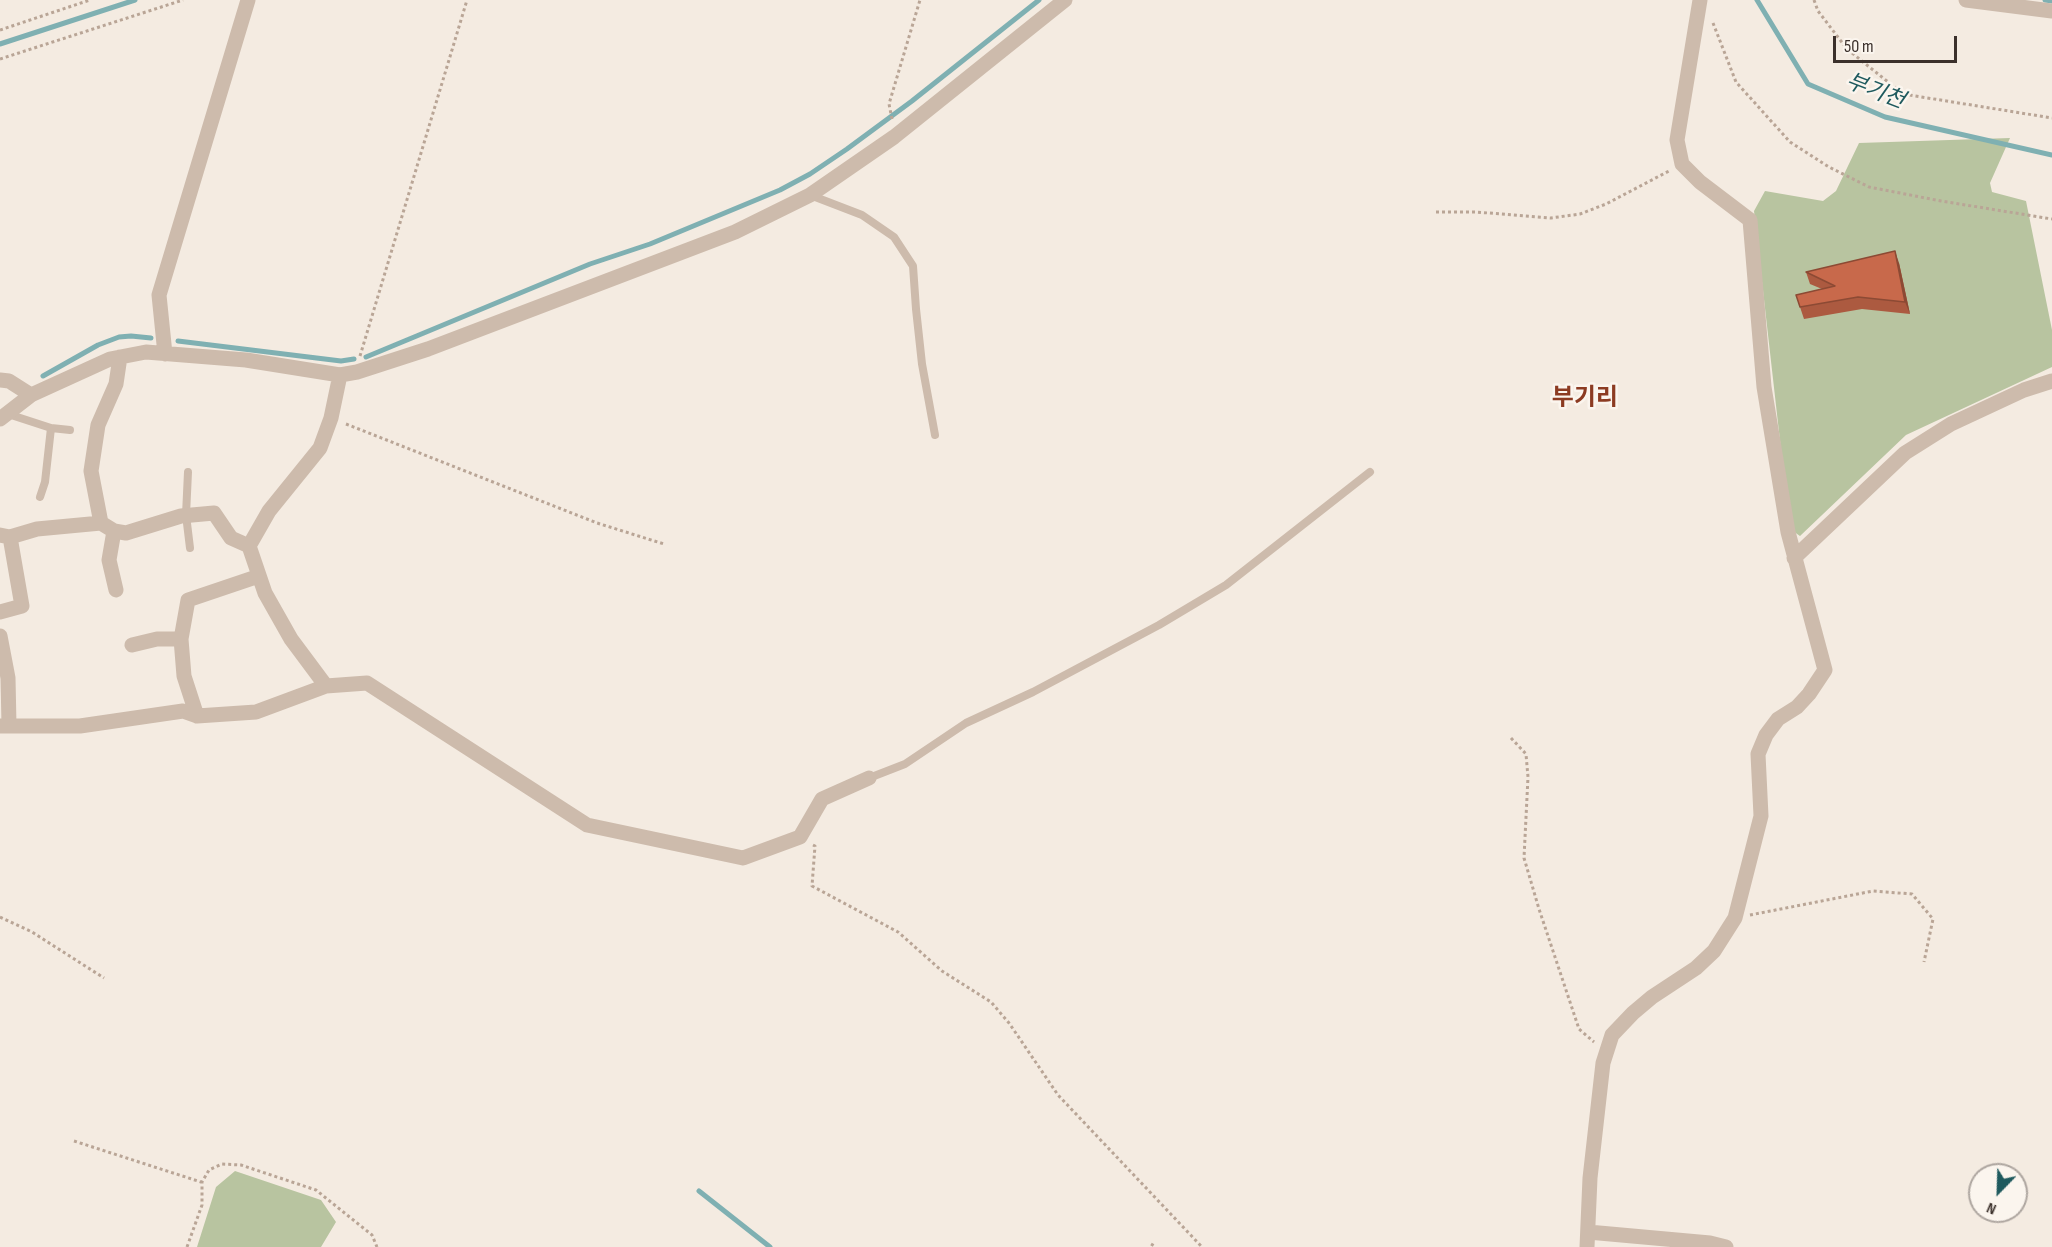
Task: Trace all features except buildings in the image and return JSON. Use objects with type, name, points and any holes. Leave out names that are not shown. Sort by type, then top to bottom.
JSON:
[{"type":"street","points":[[165,354],[159,295],[248,0]]},
{"type":"street","points":[[4,416],[31,395],[110,359],[146,352],[246,360],[340,375],[357,372],[428,349],[735,232],[810,195],[894,137],[1065,0]]},
{"type":"street","points":[[1700,0],[1677,140],[1682,164],[1700,182],[1750,220],[1764,387],[1788,532],[1825,670],[1797,707],[1778,719],[1766,735],[1758,754],[1761,816],[1735,918],[1714,951],[1696,968],[1652,997],[1612,1035],[1602,1064],[1590,1178],[1587,1239],[1710,1243],[1726,1247]]},
{"type":"street","points":[[1966,0],[2052,11]]},
{"type":"street","points":[[116,590],[109,560],[107,527],[91,471],[98,425],[116,384],[120,357]]},
{"type":"street","points":[[249,546],[269,511],[320,448],[331,418],[340,375]]},
{"type":"street","points":[[0,380],[9,381],[31,395]]},
{"type":"street","points":[[1794,558],[1905,453],[1951,424],[2025,390],[2052,381]]},
{"type":"street","points":[[0,612],[22,606],[5,536],[38,529],[107,527],[126,533],[186,515],[214,513],[231,538],[249,546],[266,594],[291,639],[326,686]]},
{"type":"street","points":[[197,716],[184,676],[181,639],[188,600],[260,576]]},
{"type":"street","points":[[0,636],[8,678],[5,725],[80,726],[183,711],[197,716],[256,712],[326,686],[367,683],[587,825],[742,858],[800,837],[822,799],[869,778]]},
{"type":"street","points":[[132,645],[157,639],[181,639]]},
{"type":"lane","points":[[810,195],[862,215],[894,237],[913,266],[922,364],[935,435]]},
{"type":"lane","points":[[4,416],[51,428],[70,430]]},
{"type":"lane","points":[[40,497],[45,482],[51,428]]},
{"type":"lane","points":[[188,472],[186,515],[190,548]]},
{"type":"lane","points":[[869,778],[905,764],[966,723],[1034,693],[1159,625],[1226,585],[1370,472]]},
{"type":"path","points":[[0,30],[90,0]]},
{"type":"path","points":[[0,59],[183,0]]},
{"type":"path","points":[[357,372],[359,358],[467,0]]},
{"type":"path","points":[[891,112],[889,104],[920,0]]},
{"type":"path","points":[[1700,0],[1713,24],[1736,82],[1790,142],[1829,167],[1869,187],[2052,219]]},
{"type":"path","points":[[1814,0],[1818,11],[1847,49],[1903,94],[2052,118]]},
{"type":"path","points":[[1436,212],[1476,212],[1551,218],[1580,214],[1606,204],[1682,164]]},
{"type":"path","points":[[331,418],[597,523],[664,544]]},
{"type":"path","points":[[1511,738],[1526,754],[1528,777],[1524,858],[1539,909],[1579,1029],[1606,1053]]},
{"type":"path","points":[[800,837],[815,846],[813,886],[898,932],[942,971],[991,1002],[1010,1023],[1058,1095],[1202,1247]]},
{"type":"path","points":[[1735,918],[1873,891],[1912,894],[1933,919],[1924,962]]},
{"type":"path","points":[[0,917],[32,932],[104,978]]},
{"type":"path","points":[[74,1141],[202,1182]]},
{"type":"path","points":[[187,1247],[202,1205],[202,1182],[209,1170],[222,1164],[241,1165],[316,1190],[372,1235],[377,1247]]},
{"type":"path","points":[[1151,1244],[1156,1247]]},
{"type":"green space","points":[[2010,138],[1990,183],[1992,192],[2026,201],[2052,330],[2052,367],[1906,435],[1800,536],[1790,529],[1754,211],[1765,191],[1823,201],[1836,191],[1859,143]]},
{"type":"green space","points":[[235,1171],[321,1200],[336,1222],[321,1247],[197,1247],[216,1187]]},
{"type":"waterway","points":[[0,44],[135,0]]},
{"type":"waterway","points":[[366,357],[590,264],[650,244],[780,190],[810,174],[847,149],[912,101],[1039,0]]},
{"type":"waterway","name":"부기천","points":[[1757,0],[1808,84],[1885,117],[2052,155]]},
{"type":"waterway","points":[[2045,0],[2052,1]]},
{"type":"waterway","points":[[43,376],[98,345],[119,337],[151,338]]},
{"type":"waterway","points":[[178,341],[341,361],[354,359]]},
{"type":"waterway","points":[[699,1191],[770,1247]]},
{"type":"district","name":"부기리","points":[[1585,399]]}]
